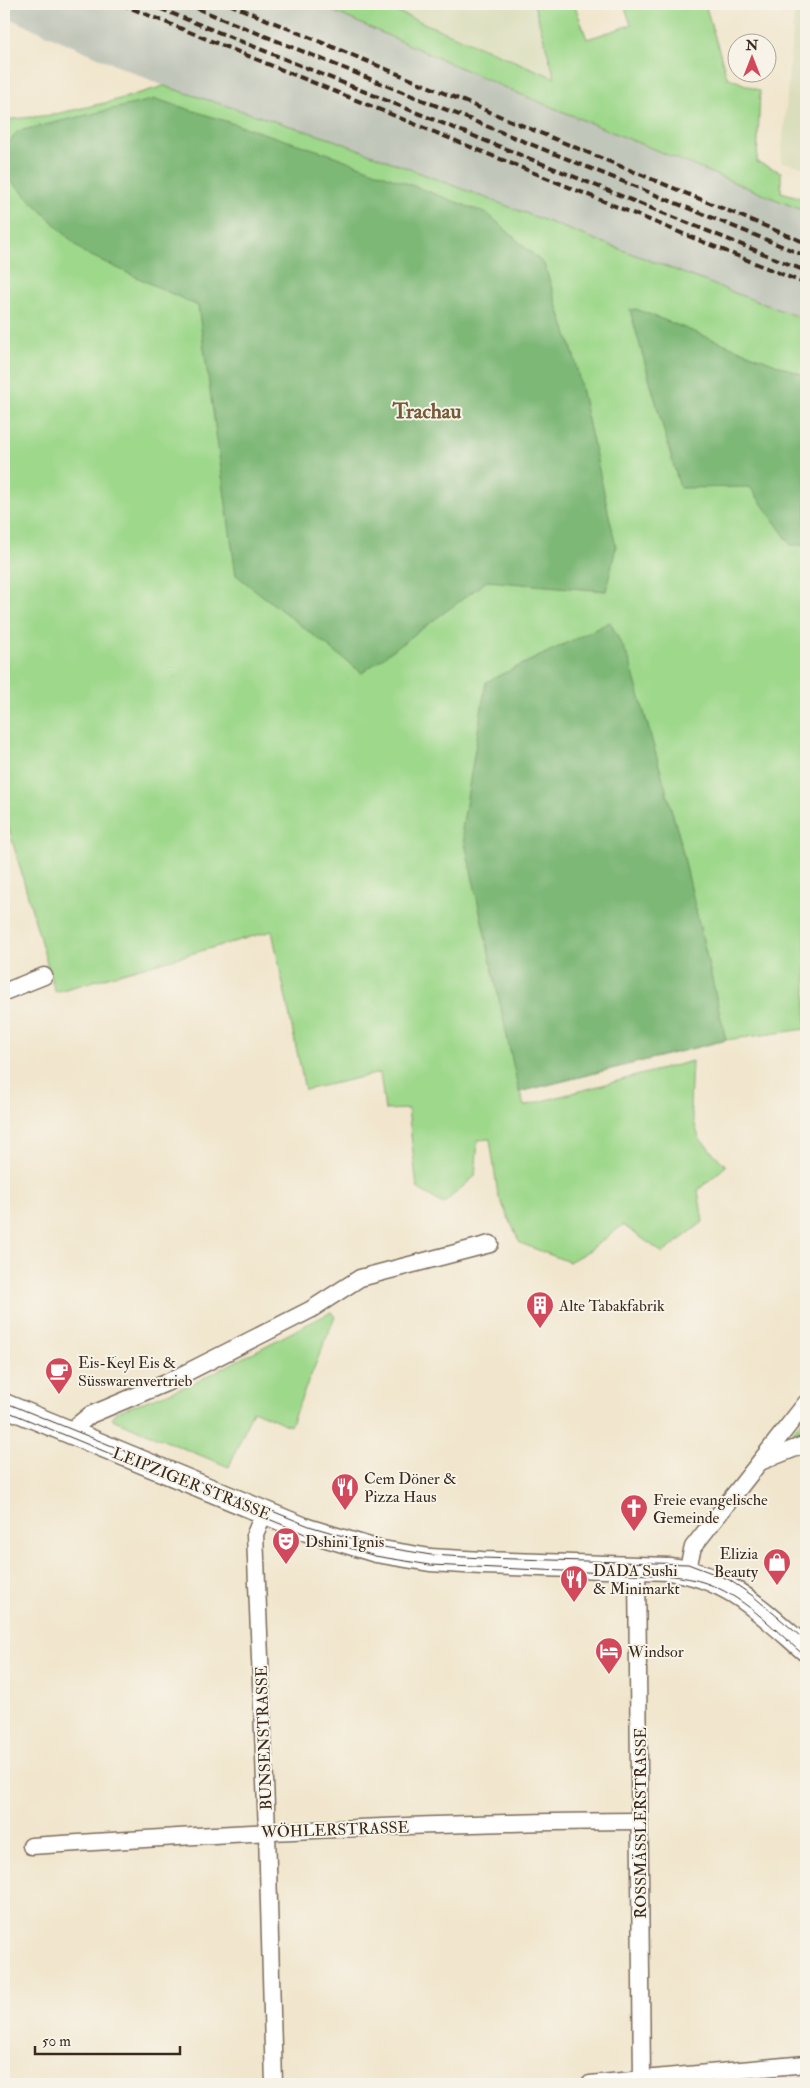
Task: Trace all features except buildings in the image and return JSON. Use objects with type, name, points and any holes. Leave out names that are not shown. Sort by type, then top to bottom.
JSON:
[{"type":"main road","name":"LEIPZIGER STRASSE","points":[[4,1405],[307,1530],[368,1548],[430,1560],[637,1567],[687,1571],[700,1574],[727,1586],[750,1602],[806,1650]]},
{"type":"street","points":[[4,992],[44,976]]},
{"type":"street","points":[[69,1432],[90,1415],[166,1383],[310,1310],[360,1278],[490,1244]]},
{"type":"street","points":[[687,1571],[693,1547],[806,1403]]},
{"type":"street","points":[[758,1463],[806,1444]]},
{"type":"street","name":"BUNSENSTRASSE","points":[[264,1513],[255,1534],[267,1831],[274,2084]]},
{"type":"street","name":"ROSSMÄSSLERSTRASSE","points":[[637,1567],[642,2079]]},
{"type":"street","name":"WÖHLERSTRASSE","points":[[31,1846],[267,1831],[550,1821],[640,1821]]},
{"type":"street","points":[[590,2084],[806,2064]]},
{"type":"shaded area","points":[[4,4],[317,4],[515,92],[806,212],[806,320],[334,140],[164,86],[4,16]]},
{"type":"shaded area","points":[[378,4],[534,4],[556,78]]},
{"type":"shaded area","points":[[795,4],[806,4],[806,168],[781,162]]},
{"type":"green space","points":[[317,4],[378,4],[555,78],[534,4],[562,4],[564,8],[575,6],[587,39],[631,25],[624,4],[705,4],[728,82],[739,82],[760,91],[757,162],[781,172],[781,192],[806,199],[806,212],[515,92]]},
{"type":"green space","points":[[164,86],[334,140],[806,320],[806,1029],[726,1040],[520,1092],[524,1106],[692,1061],[690,1107],[699,1138],[726,1166],[698,1190],[703,1222],[663,1253],[623,1225],[590,1250],[569,1262],[520,1243],[498,1195],[490,1139],[478,1140],[475,1176],[443,1204],[417,1188],[408,1109],[385,1110],[380,1073],[305,1090],[272,931],[55,992],[4,811],[4,120],[51,115],[109,102]]},
{"type":"green space","points":[[156,99],[329,154],[488,214],[544,264],[574,356],[616,547],[606,591],[487,581],[362,673],[236,575],[198,306],[83,252],[4,174],[4,148],[18,131]]},
{"type":"green space","points":[[636,309],[806,376],[806,545],[791,545],[750,487],[680,488],[630,310]]},
{"type":"green space","points":[[610,622],[629,659],[679,836],[726,1040],[519,1092],[462,829],[486,682]]},
{"type":"green space","points":[[331,1312],[335,1317],[290,1426],[253,1410],[229,1467],[112,1419],[116,1412],[192,1384]]},
{"type":"green space","points":[[806,1415],[806,1438],[792,1440],[794,1430]]},
{"type":"tram line","points":[[4,1402],[309,1526],[377,1546],[431,1555],[482,1558],[688,1564],[728,1579],[753,1596],[806,1641]]},
{"type":"tram line","points":[[4,1410],[305,1534],[375,1556],[430,1565],[674,1576],[702,1582],[724,1591],[749,1607],[806,1657]]},
{"type":"railway","points":[[121,4],[806,284]]},
{"type":"railway","points":[[149,4],[806,271]]},
{"type":"railway","points":[[186,4],[806,256]]},
{"type":"railway","points":[[229,4],[806,243]]},
{"type":"place","name":"Alte Tabakfabrik","points":[[540,1329]]},
{"type":"place","name":"Eis-Keyl Eis & Süsswarenvertrieb","points":[[59,1395]]},
{"type":"place","name":"Cem Döner & Pizza Haus","points":[[345,1511]]},
{"type":"place","name":"Freie evangelische Gemeinde","points":[[634,1532]]},
{"type":"place","name":"Dshini Ignis","points":[[286,1565]]},
{"type":"place","name":"Elizia Beauty","points":[[777,1586]]},
{"type":"place","name":"DADA Sushi & Minimarkt","points":[[574,1603]]},
{"type":"place","name":"Windsor","points":[[609,1675]]},
{"type":"district","name":"Trachau","points":[[427,411]]}]
